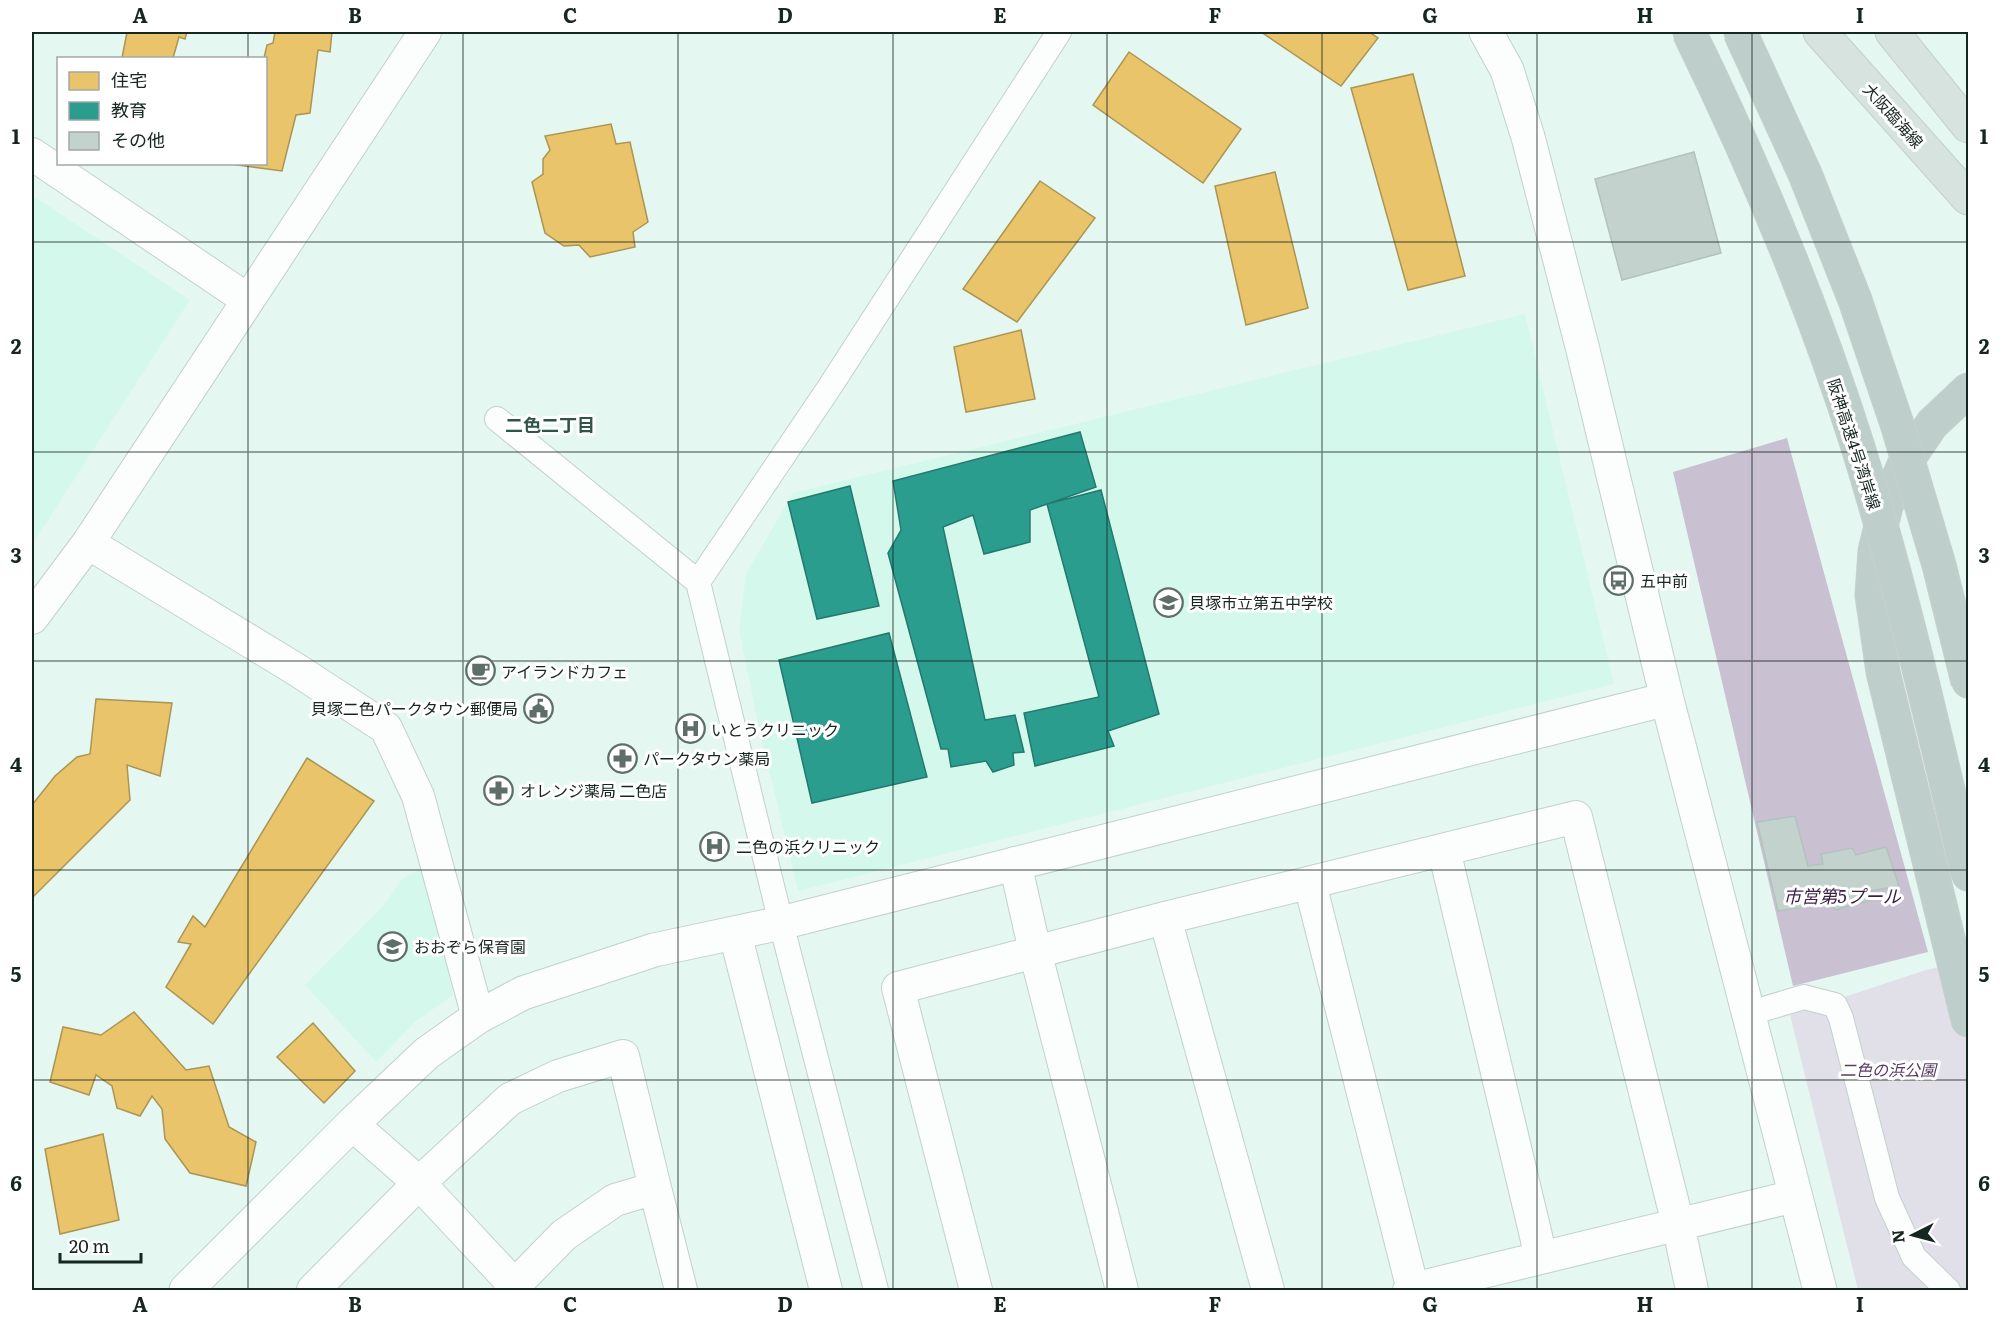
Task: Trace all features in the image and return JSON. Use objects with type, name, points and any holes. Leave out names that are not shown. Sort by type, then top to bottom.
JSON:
[{"type":"highway","name":"阪神高速4号湾岸線","points":[[1689,32],[1764,195],[1811,312],[1856,442],[1895,572],[1968,875]]},
{"type":"highway","points":[[1740,32],[1805,174],[1855,300],[1898,427],[1939,565],[1968,682]]},
{"type":"highway","points":[[1968,390],[1932,424],[1904,465],[1886,506],[1875,551],[1872,595],[1883,672],[1968,1020]]},
{"type":"main road","name":"大阪臨海線","points":[[1821,32],[1968,198]]},
{"type":"main road","points":[[1892,32],[1968,126]]},
{"type":"street","points":[[32,618],[88,543],[425,32]]},
{"type":"street","points":[[698,582],[829,388],[1059,32]]},
{"type":"street","points":[[1486,32],[1507,70],[1528,137],[1582,346],[1667,699],[1820,1290]]},
{"type":"street","points":[[32,154],[248,300]]},
{"type":"street","points":[[497,419],[698,582],[781,922],[876,1290]]},
{"type":"street","points":[[88,543],[294,668],[386,728],[418,796],[478,1017]]},
{"type":"street","points":[[186,1290],[352,1124],[427,1053],[478,1017],[523,993],[654,950],[781,922],[1667,699]]},
{"type":"street","points":[[976,1290],[898,987],[1165,918],[1576,817],[1678,1224],[1692,1290]]},
{"type":"street","points":[[1444,850],[1541,1257]]},
{"type":"street","points":[[1015,863],[1035,951],[1122,1290]]},
{"type":"street","points":[[1310,884],[1411,1290],[1795,1196]]},
{"type":"street","points":[[1165,918],[1268,1290]]},
{"type":"street","points":[[735,933],[826,1290]]},
{"type":"street","points":[[1747,1014],[1804,997],[1835,1005],[1887,1198],[1914,1257],[1948,1290]]},
{"type":"street","points":[[313,1290],[419,1183],[510,1099],[558,1076],[623,1056],[681,1290]]},
{"type":"street","points":[[352,1124],[419,1183],[515,1289],[564,1235],[615,1200],[654,1188]]},
{"type":"shaded area","points":[[32,195],[190,300],[32,545]]},
{"type":"shaded area","name":"貝塚市立第五中学校","points":[[1525,314],[1614,684],[798,891],[759,728],[739,630],[746,574],[793,493]]},
{"type":"shaded area","name":"おおぞら保育園","points":[[426,866],[453,995],[415,1022],[376,1062],[305,985],[383,906],[402,879]]},
{"type":"green space","name":"二色の浜公園","points":[[1968,961],[1968,1290],[1858,1290],[1790,1015],[1926,970]]},
{"type":"water","name":"市営第5プール","points":[[1787,438],[1928,952],[1793,986],[1673,472]]},
{"type":"building: 住宅","points":[[127,32],[187,32],[185,39],[179,37],[173,57],[122,57]]},
{"type":"building: 住宅","points":[[275,32],[332,32],[330,52],[318,50],[310,113],[296,115],[282,171],[237,165],[267,165],[267,57],[264,57],[267,45],[273,43]]},
{"type":"building: 住宅","points":[[1261,32],[1369,32],[1378,38],[1341,86]]},
{"type":"building: 住宅","points":[[1129,52],[1241,129],[1203,183],[1093,105]]},
{"type":"building: 住宅","points":[[1413,74],[1465,276],[1408,290],[1351,88]]},
{"type":"building: 住宅","points":[[611,124],[616,144],[630,142],[648,222],[633,232],[635,247],[590,257],[579,245],[564,246],[545,233],[532,182],[543,174],[543,159],[550,150],[545,136]]},
{"type":"building: 住宅","points":[[1275,172],[1308,308],[1246,325],[1215,186]]},
{"type":"building: 住宅","points":[[1040,181],[1095,218],[1017,322],[963,289]]},
{"type":"building: 住宅","points":[[1021,330],[1035,399],[966,412],[954,347]]},
{"type":"building: 住宅","points":[[96,699],[172,703],[160,776],[127,765],[130,800],[32,898],[32,805],[55,776],[77,757],[90,754]]},
{"type":"building: 住宅","points":[[307,758],[374,801],[213,1024],[166,987],[191,944],[178,942],[193,916],[205,927]]},
{"type":"building: 住宅","points":[[134,1012],[186,1070],[209,1066],[229,1127],[256,1142],[246,1186],[190,1173],[165,1139],[162,1109],[152,1096],[140,1116],[117,1108],[112,1086],[96,1075],[89,1095],[50,1082],[63,1027],[101,1035]]},
{"type":"building: 住宅","points":[[313,1023],[355,1071],[324,1103],[277,1057]]},
{"type":"building: 住宅","points":[[103,1134],[119,1220],[60,1234],[45,1149]]},
{"type":"building: 教育","points":[[1080,432],[1096,487],[1030,510],[1030,542],[984,554],[973,515],[943,527],[985,720],[1015,715],[1024,752],[1013,753],[1014,765],[993,772],[986,761],[951,767],[948,749],[941,749],[888,553],[901,530],[893,481]]},
{"type":"building: 教育","points":[[850,486],[879,606],[817,619],[788,502]]},
{"type":"building: 教育","points":[[1101,490],[1159,714],[1108,731],[1114,746],[1035,766],[1024,713],[1099,697],[1047,504]]},
{"type":"building: 教育","points":[[889,633],[927,777],[812,803],[779,660]]},
{"type":"building: その他","points":[[1694,152],[1721,253],[1622,280],[1595,179]]},
{"type":"building: その他","points":[[1795,816],[1808,866],[1823,864],[1821,854],[1852,848],[1856,855],[1886,847],[1899,886],[1870,891],[1874,899],[1835,910],[1832,902],[1778,911],[1757,822]]},
{"type":"place","name":"五中前","points":[[1619,580]]},
{"type":"place","name":"貝塚市立第五中学校","points":[[1168,602]]},
{"type":"place","name":"アイランドカフェ","points":[[480,671]]},
{"type":"place","name":"貝塚二色パークタウン郵便局","points":[[539,708]]},
{"type":"place","name":"いとうクリニック","points":[[690,729]]},
{"type":"place","name":"パークタウン薬局","points":[[622,758]]},
{"type":"place","name":"オレンジ薬局 二色店","points":[[499,790]]},
{"type":"place","name":"二色の浜クリニック","points":[[715,846]]},
{"type":"place","name":"おおぞら保育園","points":[[393,946]]},
{"type":"district","name":"二色二丁目","points":[[550,424]]}]
